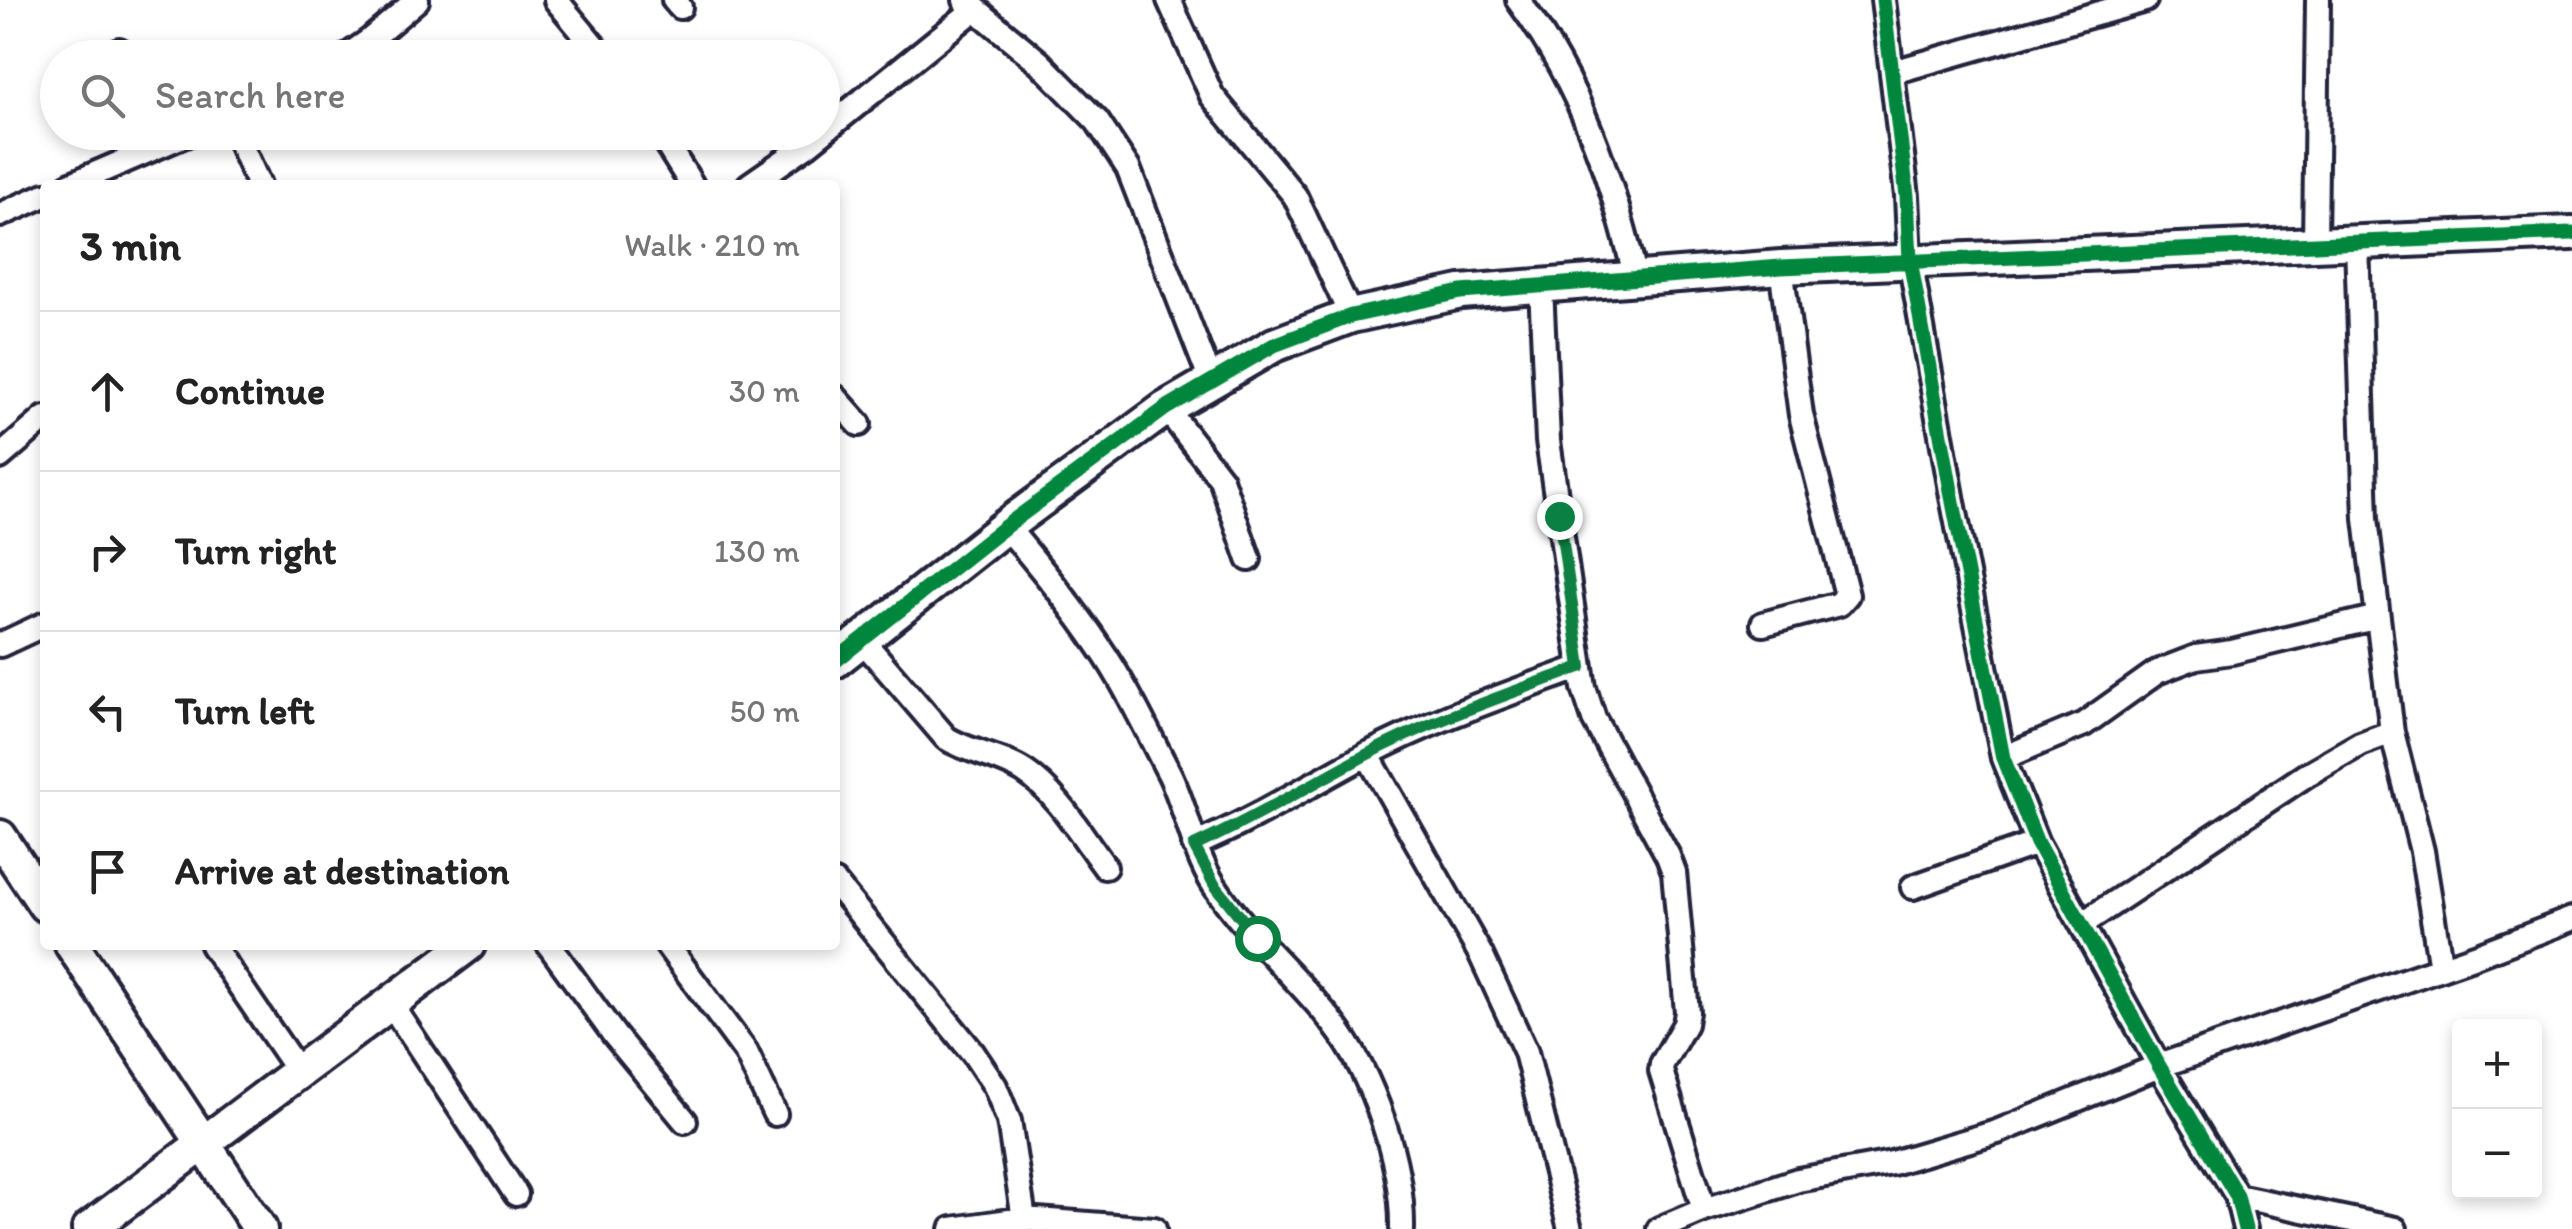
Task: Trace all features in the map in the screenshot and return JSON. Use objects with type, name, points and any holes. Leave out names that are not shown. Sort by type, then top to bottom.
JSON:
[{"type":"street","points":[[370,40],[417,0]]},
{"type":"street","points":[[556,0],[589,40]]},
{"type":"street","points":[[1169,0],[1212,96],[1296,196],[1351,316]]},
{"type":"street","points":[[1518,0],[1547,39],[1598,146],[1620,211],[1636,279]]},
{"type":"street","points":[[1884,0],[1907,196],[1910,260],[2003,758],[2037,843],[2159,1066],[2237,1196],[2246,1229]]},
{"type":"street","points":[[1893,72],[2145,0]]},
{"type":"street","points":[[2315,243],[2318,0]]},
{"type":"street","points":[[840,117],[970,4],[1040,63],[1097,121],[1128,168],[1211,381]]},
{"type":"street","points":[[79,180],[136,150]]},
{"type":"street","points":[[244,150],[258,180]]},
{"type":"street","points":[[670,150],[689,180]]},
{"type":"street","points":[[756,180],[801,150]]},
{"type":"street","points":[[0,215],[40,197]]},
{"type":"street","points":[[840,657],[1006,526],[1166,408],[1274,345],[1351,316],[1462,292],[1781,267],[2572,233]]},
{"type":"street","points":[[2357,242],[2366,519],[2392,732],[2422,851],[2441,968]]},
{"type":"street","points":[[1762,624],[1840,604],[1847,595],[1802,414],[1781,267]]},
{"type":"street","points":[[1541,286],[1548,441],[1581,667],[1594,718],[1674,872],[1687,1012],[1661,1071],[1704,1210]]},
{"type":"street","points":[[840,403],[858,424]]},
{"type":"street","points":[[1166,408],[1221,479],[1250,559]]},
{"type":"street","points":[[0,456],[40,422]]},
{"type":"street","points":[[1006,526],[1102,650],[1170,775],[1194,846],[1231,910],[1335,1024],[1362,1072],[1387,1135],[1395,1165],[1402,1229]]},
{"type":"street","points":[[2003,758],[2084,724],[2156,672],[2183,662],[2378,617]]},
{"type":"street","points":[[0,645],[40,626]]},
{"type":"street","points":[[862,640],[946,738],[1022,770],[1036,781],[1054,798],[1105,867]]},
{"type":"street","points":[[1194,846],[1259,816],[1367,754],[1439,721],[1581,667]]},
{"type":"street","points":[[2082,924],[2306,774],[2360,744],[2392,732]]},
{"type":"street","points":[[1367,754],[1480,955],[1526,1052],[1570,1229]]},
{"type":"street","points":[[0,837],[40,897]]},
{"type":"street","points":[[1912,887],[2037,843]]},
{"type":"street","points":[[840,889],[973,1053],[995,1086],[1009,1121],[1024,1220]]},
{"type":"street","points":[[1664,1228],[1704,1210],[1798,1180],[1892,1164],[1997,1132],[2159,1066],[2572,919]]},
{"type":"street","points":[[75,950],[260,1229]]},
{"type":"street","points":[[215,950],[300,1074]]},
{"type":"street","points":[[89,1229],[461,950]]},
{"type":"street","points":[[553,950],[615,1036],[685,1122]]},
{"type":"street","points":[[671,950],[746,1052],[776,1114]]},
{"type":"street","points":[[391,1004],[516,1194]]},
{"type":"street","points":[[2237,1196],[2395,1229]]},
{"type":"street","points":[[952,1229],[1024,1220],[1141,1228]]},
{"type":"cycle path","points":[[1883,0],[1907,196],[1910,260],[2003,758],[2037,843],[2159,1066],[2237,1196],[2245,1229]]},
{"type":"cycle path","points":[[840,657],[1006,526],[1166,408],[1274,345],[1351,316],[1461,292],[1781,267],[2572,233]]},
{"type":"route","points":[[1257,938],[1231,910],[1194,846],[1244,824],[1367,754],[1439,721],[1581,667],[1559,516]]}]
